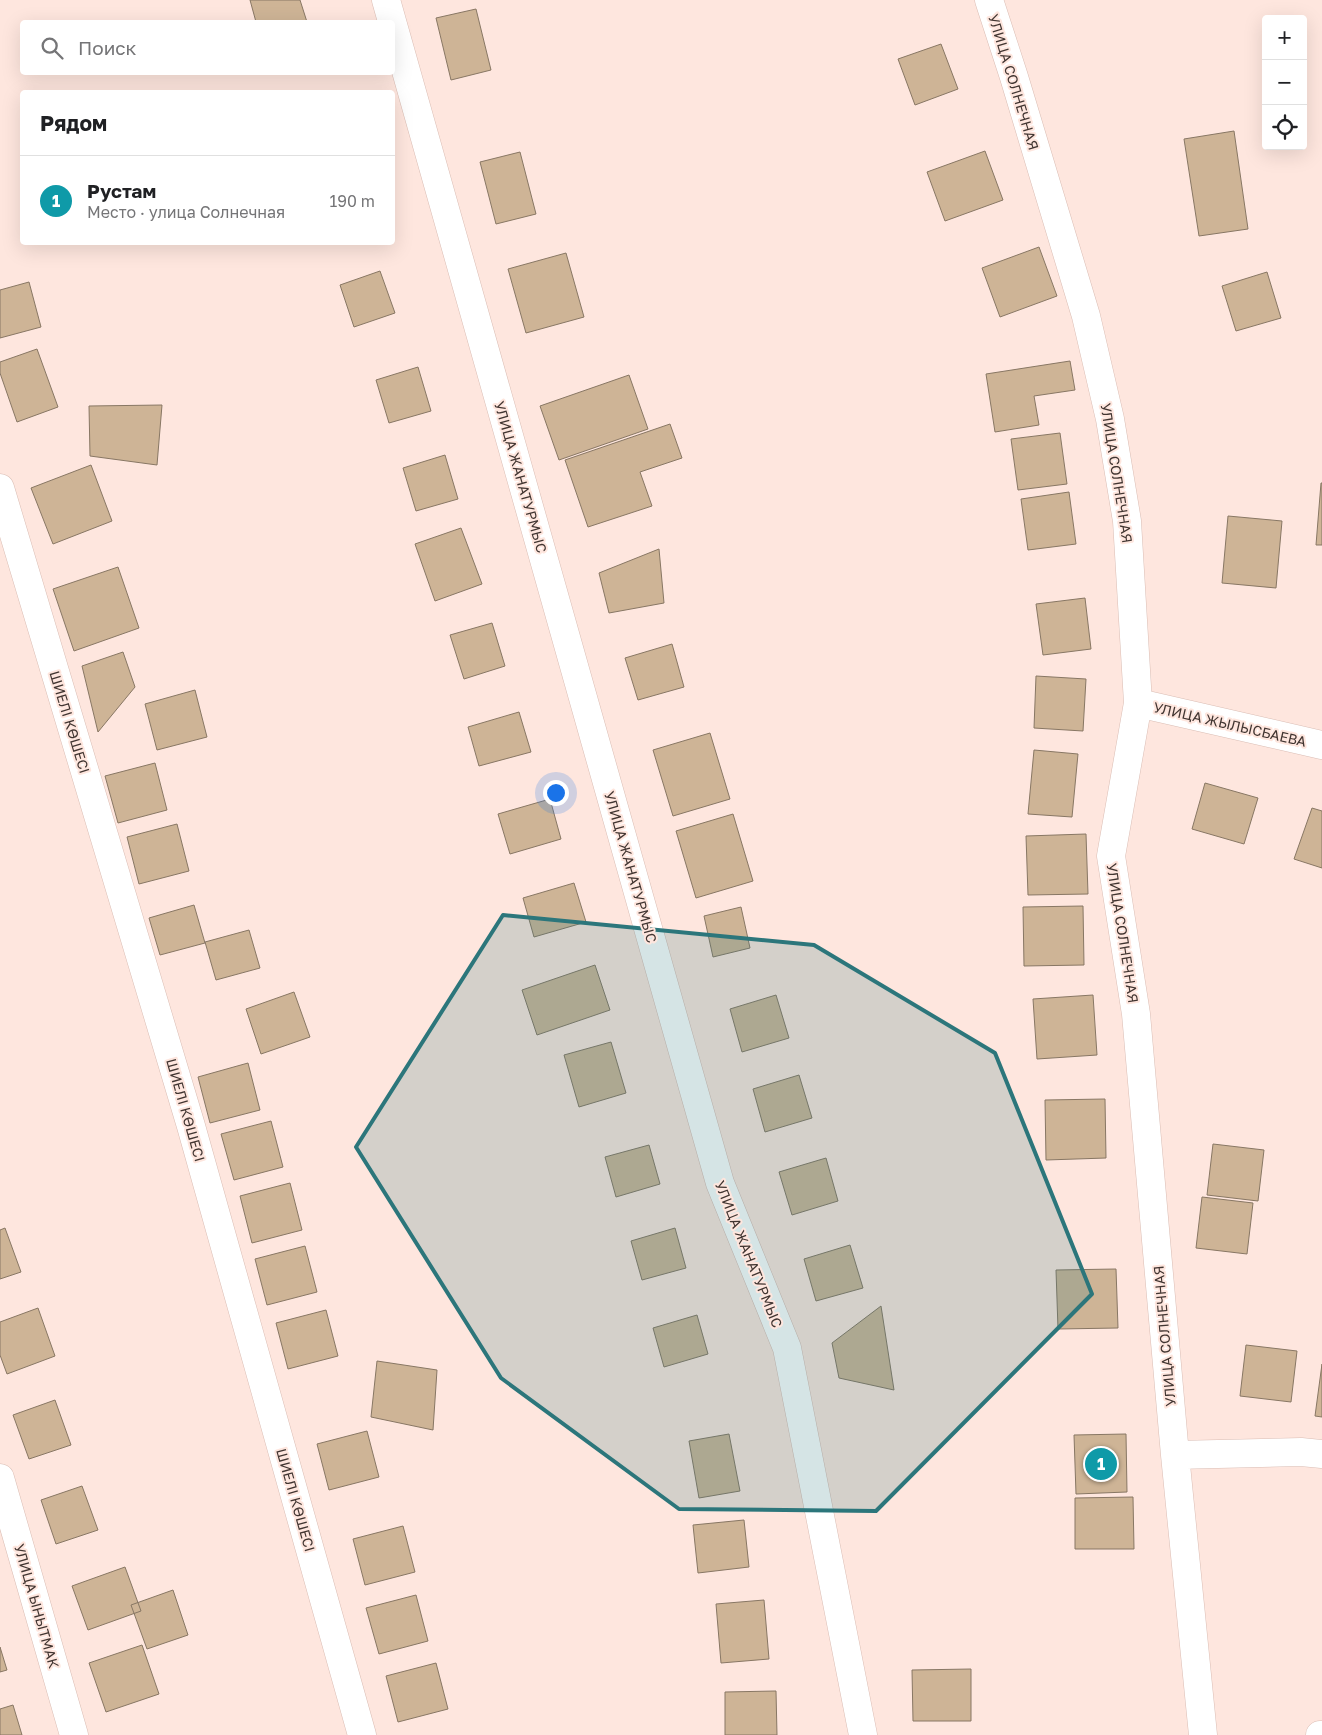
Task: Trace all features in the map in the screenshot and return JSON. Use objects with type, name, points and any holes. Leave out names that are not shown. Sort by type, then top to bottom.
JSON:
[{"type":"street","name":"УЛИЦА ЖАНАТУРМЫС","points":[[386,0],[392,20]]},
{"type":"street","name":"УЛИЦА СОЛНЕЧНАЯ","points":[[988,0],[1014,77],[1086,316],[1110,419],[1127,521],[1138,703],[1111,856],[1136,1014],[1202,1735]]},
{"type":"street","name":"УЛИЦА ЖАНАТУРМЫС","points":[[395,32],[720,1183],[787,1348],[862,1735]]},
{"type":"street","name":"ШИЕЛІ КӨШЕСІ","points":[[0,488],[191,1126],[362,1735]]},
{"type":"street","name":"УЛИЦА ЖЫЛЫСБАЕВА","points":[[1138,703],[1322,745]]},
{"type":"street","points":[[1175,1455],[1301,1452],[1322,1454]]},
{"type":"street","name":"УЛИЦА ЫНЫТМАК","points":[[0,1478],[74,1735]]},
{"type":"highlighted area","points":[[503,915],[814,945],[995,1053],[1092,1294],[876,1511],[679,1509],[501,1378],[356,1147]]},
{"type":"building","points":[[250,0],[300,0],[306,20],[255,20]]},
{"type":"building","points":[[476,9],[491,70],[451,80],[436,18]]},
{"type":"building","points":[[941,44],[958,89],[915,105],[898,59]]},
{"type":"building","points":[[1234,131],[1248,229],[1199,236],[1184,139]]},
{"type":"building","points":[[985,151],[1003,200],[945,221],[927,172]]},
{"type":"building","points":[[520,152],[536,214],[496,224],[480,162]]},
{"type":"building","points":[[1039,247],[1057,296],[1000,317],[982,268]]},
{"type":"building","points":[[566,253],[584,317],[526,333],[508,269]]},
{"type":"building","points":[[380,271],[395,313],[354,327],[340,285]]},
{"type":"building","points":[[1267,272],[1281,318],[1236,331],[1222,286]]},
{"type":"building","points":[[29,282],[41,327],[0,338],[0,290]]},
{"type":"building","points":[[37,349],[58,407],[17,422],[0,373],[0,362]]},
{"type":"building","points":[[1070,361],[1075,390],[1034,396],[1039,425],[995,432],[986,374]]},
{"type":"building","points":[[418,367],[431,411],[389,423],[376,380]]},
{"type":"building","points":[[629,375],[648,429],[559,460],[540,406]]},
{"type":"building","points":[[162,405],[157,465],[90,456],[89,406]]},
{"type":"building","points":[[670,424],[682,458],[640,472],[652,506],[588,527],[565,460]]},
{"type":"building","points":[[1060,433],[1067,484],[1018,490],[1011,439]]},
{"type":"building","points":[[445,455],[458,499],[416,511],[403,468]]},
{"type":"building","points":[[91,465],[112,521],[53,544],[31,488]]},
{"type":"building","points":[[1321,483],[1322,545],[1316,545]]},
{"type":"building","points":[[1069,492],[1076,544],[1028,550],[1021,499]]},
{"type":"building","points":[[1228,516],[1282,521],[1276,588],[1222,583]]},
{"type":"building","points":[[461,528],[482,584],[435,601],[415,544]]},
{"type":"building","points":[[659,549],[664,603],[609,613],[599,573]]},
{"type":"building","points":[[118,567],[139,628],[74,651],[53,589]]},
{"type":"building","points":[[1085,598],[1091,649],[1043,655],[1036,604]]},
{"type":"building","points":[[492,623],[505,666],[464,679],[450,635]]},
{"type":"building","points":[[672,644],[684,687],[638,700],[625,658]]},
{"type":"building","points":[[123,652],[135,687],[98,732],[82,666]]},
{"type":"building","points":[[1036,676],[1086,679],[1083,731],[1034,728]]},
{"type":"building","points":[[195,690],[207,737],[157,750],[145,704]]},
{"type":"building","points":[[519,712],[531,752],[479,766],[468,727]]},
{"type":"building","points":[[710,733],[730,799],[673,816],[653,750]]},
{"type":"building","points":[[1034,750],[1078,754],[1072,817],[1028,814]]},
{"type":"building","points":[[155,763],[167,810],[118,823],[105,776]]},
{"type":"building","points":[[1205,783],[1258,798],[1244,844],[1192,829]]},
{"type":"building","points":[[550,799],[561,839],[510,854],[498,814]]},
{"type":"building","points":[[1312,808],[1322,811],[1322,868],[1294,859]]},
{"type":"building","points":[[733,814],[753,881],[696,898],[676,831]]},
{"type":"building","points":[[177,824],[189,871],[139,884],[127,837]]},
{"type":"building","points":[[1086,834],[1088,894],[1028,895],[1026,836]]},
{"type":"building","points":[[574,883],[586,922],[534,937],[523,898]]},
{"type":"building","points":[[194,905],[205,943],[160,955],[149,918]]},
{"type":"building","points":[[1083,906],[1084,965],[1024,966],[1023,907]]},
{"type":"building","points":[[741,907],[750,948],[713,957],[704,916]]},
{"type":"building","points":[[249,930],[260,968],[216,980],[205,942]]},
{"type":"building","points":[[595,965],[610,1010],[537,1035],[522,990]]},
{"type":"building","points":[[294,992],[310,1037],[261,1054],[246,1009]]},
{"type":"building","points":[[776,995],[789,1038],[742,1052],[730,1009]]},
{"type":"building","points":[[1093,995],[1097,1055],[1037,1059],[1033,999]]},
{"type":"building","points":[[611,1042],[626,1093],[579,1107],[564,1055]]},
{"type":"building","points":[[248,1063],[260,1110],[210,1123],[198,1077]]},
{"type":"building","points":[[799,1075],[812,1118],[765,1132],[753,1089]]},
{"type":"building","points":[[1105,1099],[1106,1158],[1046,1160],[1045,1100]]},
{"type":"building","points":[[271,1121],[283,1167],[234,1180],[221,1134]]},
{"type":"building","points":[[1213,1144],[1264,1150],[1258,1201],[1207,1195]]},
{"type":"building","points":[[649,1145],[660,1184],[616,1197],[605,1157]]},
{"type":"building","points":[[826,1158],[838,1201],[792,1215],[779,1172]]},
{"type":"building","points":[[290,1183],[302,1230],[252,1243],[240,1196]]},
{"type":"building","points":[[1202,1197],[1253,1203],[1247,1254],[1196,1248]]},
{"type":"building","points":[[5,1228],[21,1272],[0,1279],[0,1230]]},
{"type":"building","points":[[675,1228],[686,1268],[642,1280],[631,1241]]},
{"type":"building","points":[[850,1245],[863,1288],[816,1301],[804,1259]]},
{"type":"building","points":[[305,1246],[317,1292],[267,1305],[255,1259]]},
{"type":"building","points":[[1116,1269],[1118,1328],[1058,1329],[1056,1270]]},
{"type":"building","points":[[881,1306],[894,1390],[839,1378],[832,1343]]},
{"type":"building","points":[[38,1308],[55,1356],[7,1374],[0,1355],[0,1322]]},
{"type":"building","points":[[326,1310],[338,1356],[288,1369],[276,1323]]},
{"type":"building","points":[[697,1315],[708,1354],[664,1367],[653,1328]]},
{"type":"building","points":[[1246,1345],[1297,1351],[1291,1402],[1240,1396]]},
{"type":"building","points":[[377,1361],[437,1370],[433,1430],[371,1417]]},
{"type":"building","points":[[1322,1364],[1322,1417],[1315,1416]]},
{"type":"building","points":[[55,1400],[71,1445],[29,1459],[13,1415]]},
{"type":"building","points":[[367,1431],[379,1477],[329,1490],[317,1444]]},
{"type":"building","points":[[729,1434],[740,1491],[699,1498],[689,1441]]},
{"type":"building","points":[[1126,1434],[1127,1492],[1076,1494],[1074,1435]]},
{"type":"building","points":[[82,1486],[98,1530],[56,1544],[41,1500]]},
{"type":"building","points":[[1133,1497],[1134,1549],[1075,1549],[1075,1498]]},
{"type":"building","points":[[744,1520],[749,1567],[698,1573],[693,1525]]},
{"type":"building","points":[[403,1526],[415,1572],[365,1585],[353,1539]]},
{"type":"building","points":[[125,1567],[141,1611],[88,1630],[72,1586]]},
{"type":"building","points":[[173,1590],[188,1635],[147,1649],[131,1605]]},
{"type":"building","points":[[416,1595],[428,1641],[379,1654],[366,1608]]},
{"type":"building","points":[[764,1600],[769,1659],[721,1663],[716,1604]]},
{"type":"building","points":[[142,1645],[159,1694],[106,1712],[89,1663]]},
{"type":"building","points":[[0,1647],[7,1670],[0,1672]]},
{"type":"building","points":[[436,1663],[448,1709],[398,1722],[386,1676]]},
{"type":"building","points":[[971,1669],[971,1721],[913,1721],[912,1670]]},
{"type":"building","points":[[776,1691],[777,1735],[725,1735],[725,1692]]},
{"type":"building","points":[[13,1705],[22,1735],[0,1735],[0,1709]]},
{"type":"place","name":"Рустам","points":[[1101,1464]]}]
